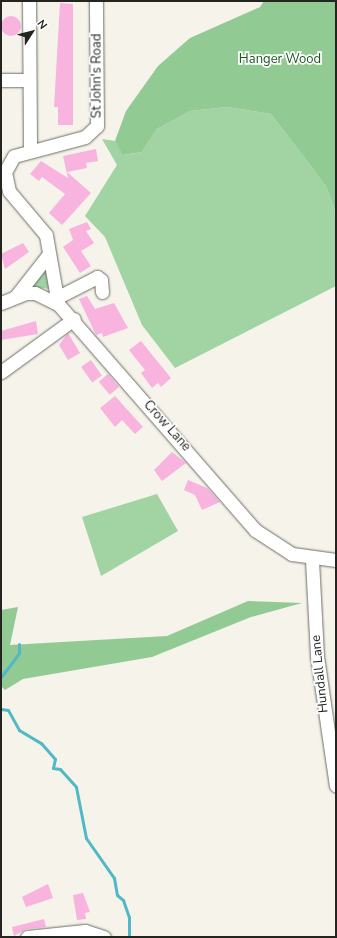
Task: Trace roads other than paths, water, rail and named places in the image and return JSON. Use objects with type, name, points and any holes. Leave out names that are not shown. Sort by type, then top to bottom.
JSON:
[{"type":"street","points":[[29,1],[28,80],[30,149]]},
{"type":"street","name":"St John's Road","points":[[58,300],[42,228],[5,183],[8,163],[30,149],[85,137],[97,126],[96,1]]},
{"type":"street","points":[[1,80],[28,80]]},
{"type":"street","points":[[16,296],[49,254]]},
{"type":"street","points":[[58,300],[97,277],[102,280],[102,292]]},
{"type":"street","name":"Crow Lane","points":[[1,303],[16,296],[35,293],[58,300],[74,319],[92,345],[255,530],[272,544],[312,560],[336,560]]},
{"type":"street","points":[[1,372],[74,319]]},
{"type":"street","name":"Hundall Lane","points":[[312,560],[317,656],[336,786]]},
{"type":"street","points":[[26,937],[85,931],[104,937]]},
{"type":"waterway","points":[[1,677],[19,653],[19,644]]},
{"type":"waterway","points":[[1,709],[8,710],[19,730],[41,743],[55,759],[53,768],[60,769],[76,787],[86,838],[114,878],[117,895],[123,900],[129,917],[129,937]]},
{"type":"park label","name":"Hanger Wood","points":[[280,59]]}]
